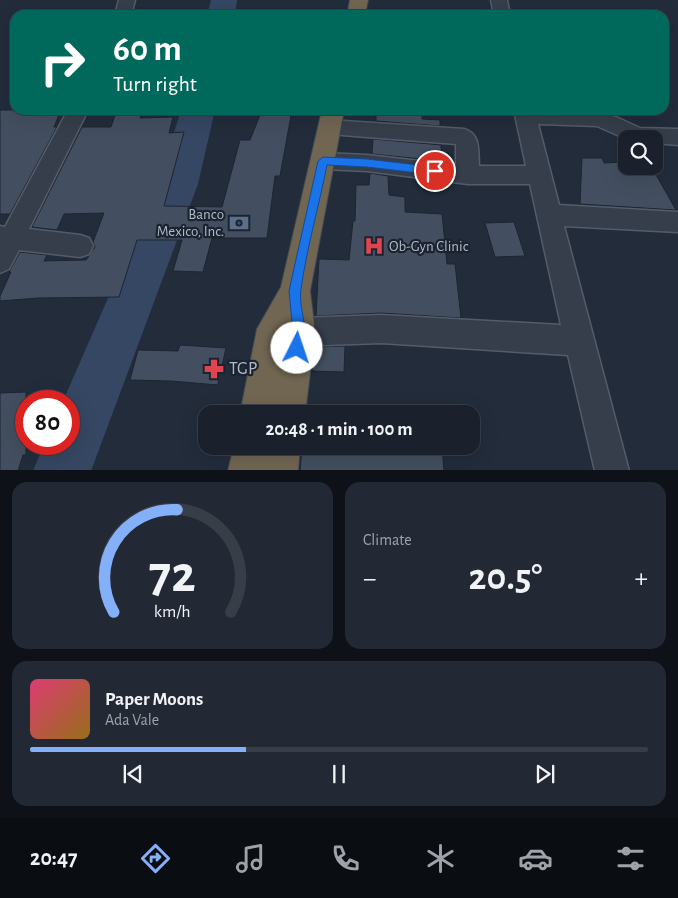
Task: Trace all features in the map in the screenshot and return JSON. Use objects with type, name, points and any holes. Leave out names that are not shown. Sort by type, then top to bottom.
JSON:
[{"type":"highway","points":[[288,405],[299,332],[295,291],[331,118]]},
{"type":"highway","points":[[260,405],[273,329],[295,291]]},
{"type":"highway","points":[[247,470],[250,455]]},
{"type":"highway","points":[[279,470],[281,455]]},
{"type":"street","points":[[0,261],[6,238],[75,115]]},
{"type":"street","points":[[525,115],[612,470]]},
{"type":"street","points":[[545,115],[609,122],[637,135],[678,138]]},
{"type":"street","points":[[331,118],[464,137],[466,139],[468,175]]},
{"type":"street","points":[[323,161],[367,163],[468,175],[539,175]]},
{"type":"street","points":[[549,215],[678,222]]},
{"type":"street","points":[[6,238],[80,246]]},
{"type":"street","points":[[299,332],[381,329],[579,340]]},
{"type":"building","points":[[0,110],[10,110],[10,115],[59,115],[54,127],[57,127],[10,214],[0,214]]},
{"type":"building","points":[[115,115],[141,115],[140,118],[173,117],[169,133],[184,132],[164,206],[222,207],[240,140],[250,140],[260,115],[291,115],[280,176],[275,176],[267,238],[212,238],[203,272],[173,271],[182,240],[137,240],[119,297],[38,298],[0,301],[0,296],[11,272],[9,272],[20,252],[47,255],[44,261],[86,260],[95,247],[93,242],[104,213],[64,214],[57,230],[32,227],[82,127],[111,127]]},
{"type":"building","points":[[376,115],[422,115],[422,119],[440,120],[440,126],[376,121]]},
{"type":"building","points":[[373,139],[441,145],[442,161],[372,154]]},
{"type":"building","points":[[582,158],[602,158],[604,163],[618,162],[618,175],[656,175],[676,210],[580,204]]},
{"type":"building","points":[[370,173],[388,176],[389,195],[405,197],[405,212],[442,214],[447,264],[455,264],[461,318],[381,313],[316,316],[319,259],[349,260],[353,221],[355,221],[356,185],[369,185]]},
{"type":"building","points":[[514,222],[525,256],[495,257],[485,223]]},
{"type":"building","points":[[180,345],[226,348],[222,366],[219,366],[218,385],[130,380],[138,350],[178,351]]},
{"type":"building","points":[[345,346],[344,372],[312,371],[315,347]]},
{"type":"building","points":[[15,392],[15,455],[23,455],[18,470],[0,470],[0,393]]},
{"type":"building","points":[[301,455],[443,455],[444,470],[300,470]]},
{"type":"waterway","points":[[222,10],[224,0]]},
{"type":"waterway","points":[[62,470],[178,184],[197,115]]},
{"type":"place","name":"Banco Mexico, Inc.","points":[[239,223]]},
{"type":"place","name":"Ob-Gyn Clinic","points":[[374,246]]},
{"type":"place","name":"TGP","points":[[214,369]]},
{"type":"route","points":[[297,348],[299,332],[295,291],[323,161],[367,163],[435,171]]}]
